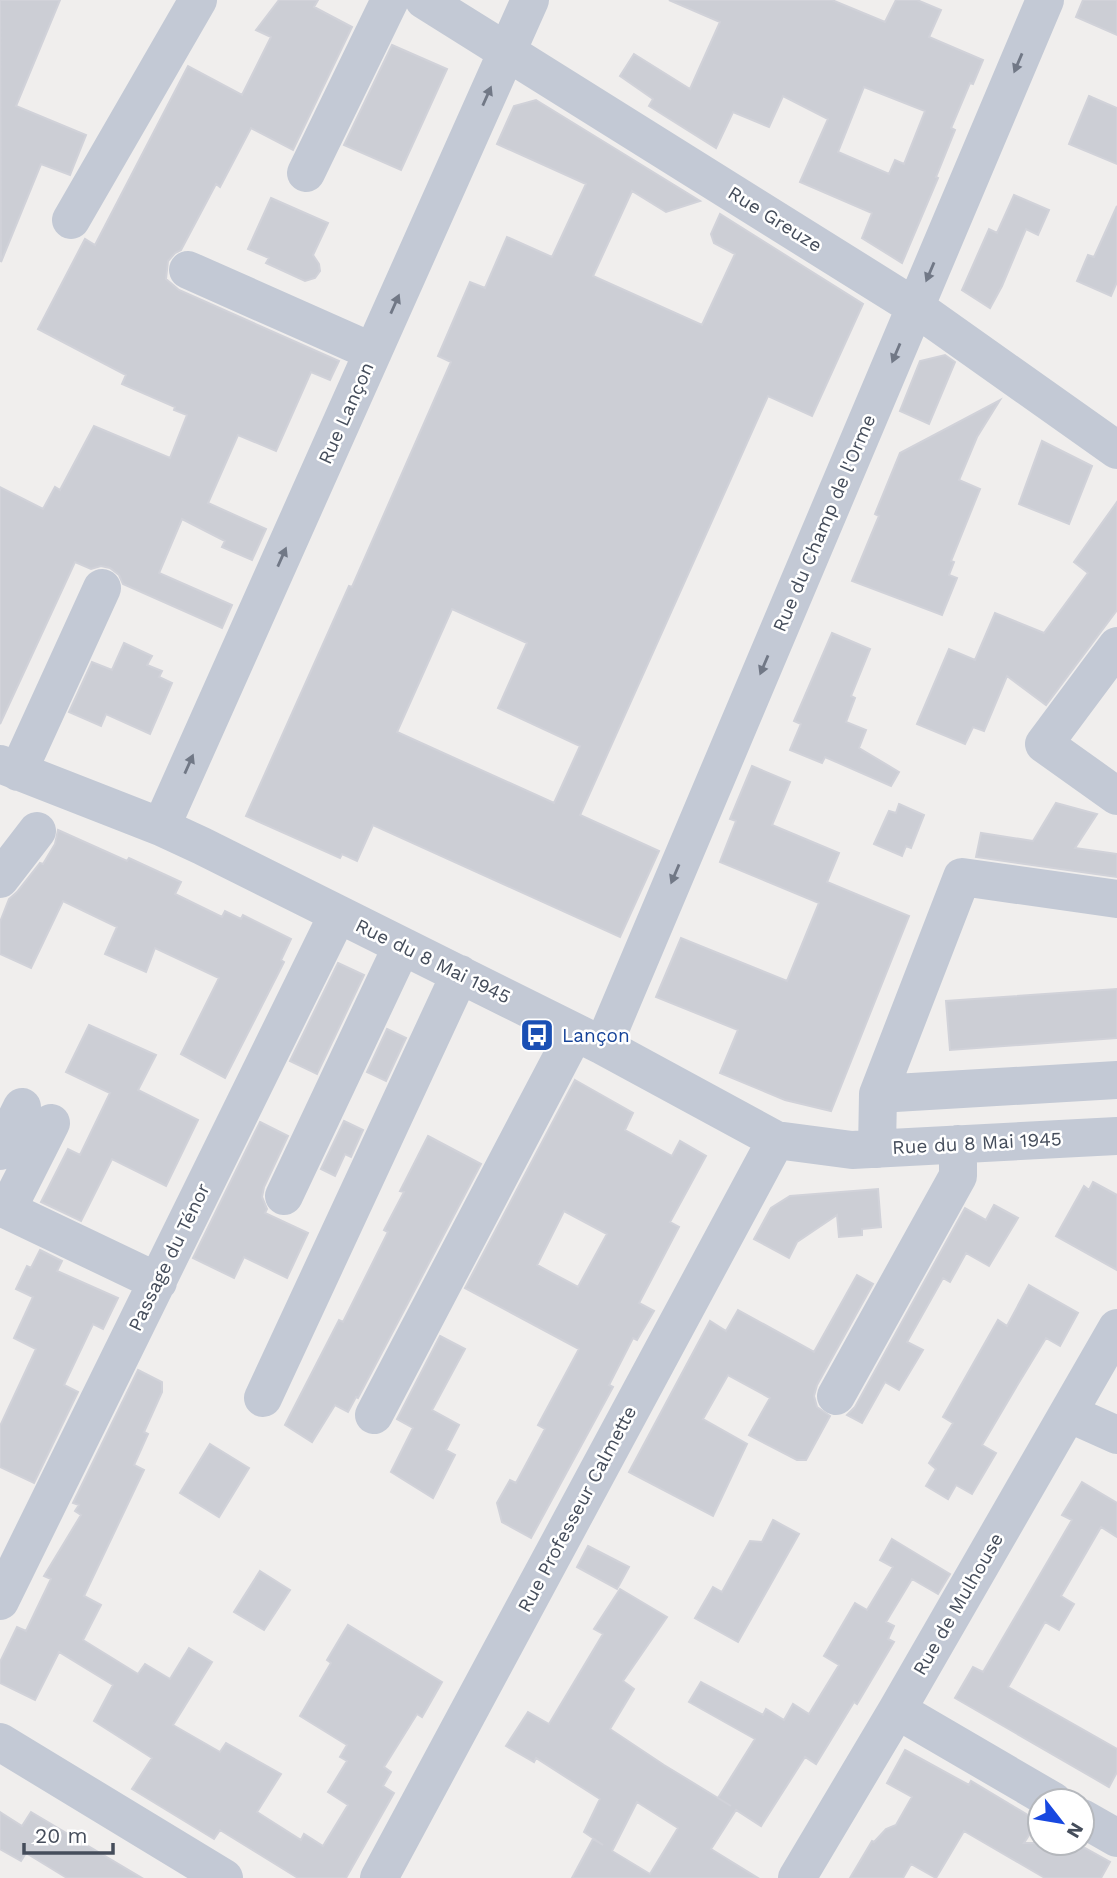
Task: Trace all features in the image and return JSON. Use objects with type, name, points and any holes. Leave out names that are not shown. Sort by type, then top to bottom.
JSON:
[{"type":"street","points":[[71,220],[198,0]]},
{"type":"street","points":[[306,173],[390,0]]},
{"type":"street","name":"Rue Greuze","points":[[424,0],[915,307],[1117,450]]},
{"type":"street","name":"Rue Lançon","points":[[161,827],[530,0]]},
{"type":"street","name":"Rue du Champ de l'Orme","points":[[374,1415],[589,1039],[915,307],[1045,0]]},
{"type":"street","points":[[188,270],[373,352]]},
{"type":"street","points":[[9,768],[102,588]]},
{"type":"street","points":[[1117,646],[1044,744],[1117,796]]},
{"type":"street","name":"Rue du 8 Mai 1945","points":[[9,768],[161,827],[589,1039],[776,1140],[852,1150],[1117,1136]]},
{"type":"street","points":[[0,878],[37,831]]},
{"type":"street","points":[[877,1149],[878,1094],[962,877],[1117,899]]},
{"type":"street","name":"Passage du Ténor","points":[[0,1601],[338,914]]},
{"type":"street","points":[[284,1196],[402,946]]},
{"type":"street","points":[[262,1398],[460,974]]},
{"type":"street","points":[[878,1094],[1117,1080]]},
{"type":"street","points":[[0,1152],[37,1115],[7,1210],[158,1282]]},
{"type":"street","name":"Rue Professeur Calmette","points":[[379,1878],[776,1140]]},
{"type":"street","points":[[836,1396],[958,1176],[958,1144]]},
{"type":"street","name":"Rue de Mulhouse","points":[[797,1878],[1117,1328]]},
{"type":"street","points":[[1068,1413],[1117,1435]]},
{"type":"street","points":[[897,1710],[1029,1787]]},
{"type":"street","points":[[0,1742],[206,1873]]},
{"type":"street","points":[[1096,1826],[1117,1838]]},
{"type":"building","points":[[0,0],[60,0],[16,106],[86,135],[70,175],[41,164],[1,262]]},
{"type":"building","points":[[279,0],[318,0],[314,7],[352,27],[293,150],[251,128],[220,187],[216,184],[181,250],[168,261],[166,279],[179,290],[339,361],[330,380],[311,372],[276,451],[238,435],[208,503],[266,529],[252,560],[222,547],[225,541],[182,519],[159,573],[232,605],[222,628],[123,584],[119,575],[110,568],[101,566],[91,569],[75,562],[0,724],[0,487],[43,509],[55,487],[60,490],[94,426],[170,458],[187,415],[122,384],[126,375],[38,329],[85,239],[95,245],[188,66],[242,95],[271,37],[256,30]]},
{"type":"building","points":[[669,0],[832,0],[885,22],[896,0],[917,0],[941,10],[929,37],[983,60],[951,128],[955,130],[936,177],[938,178],[902,263],[862,238],[872,213],[800,182],[828,119],[783,96],[769,127],[733,112],[716,148],[649,106],[653,99],[620,76],[634,54],[690,89],[720,22]],"holes":[[[864,87],[925,111],[904,164],[895,160],[889,174],[838,152]]]},
{"type":"building","points":[[1083,0],[1117,0],[1117,35],[1076,17]]},
{"type":"building","points":[[392,45],[447,69],[401,170],[344,145]]},
{"type":"building","points":[[1089,96],[1117,108],[1117,164],[1069,144]]},
{"type":"building","points":[[536,100],[700,201],[666,212],[632,191],[593,276],[702,325],[735,254],[714,243],[711,234],[720,214],[863,304],[812,416],[768,396],[580,815],[659,851],[620,937],[373,825],[357,861],[342,854],[340,858],[246,816],[349,586],[352,587],[451,362],[438,356],[470,282],[485,288],[507,237],[552,257],[586,184],[497,144],[514,106]],"holes":[[[452,609],[527,643],[498,708],[580,746],[554,803],[397,732]]]},
{"type":"building","points":[[1014,195],[1049,210],[1038,235],[1026,229],[990,308],[962,290],[989,229],[997,233]]},
{"type":"building","points":[[271,198],[328,223],[313,255],[320,271],[315,278],[305,281],[266,263],[269,258],[248,249]]},
{"type":"building","points":[[1117,206],[1117,282],[1111,296],[1077,281],[1088,255],[1094,257]]},
{"type":"building","points":[[945,355],[955,362],[929,424],[900,411],[920,361]]},
{"type":"building","points":[[1000,400],[977,437],[959,480],[980,489],[951,561],[954,562],[949,575],[957,578],[942,615],[852,581],[879,516],[875,514],[900,453]]},
{"type":"building","points":[[1042,441],[1092,466],[1069,524],[1019,504]]},
{"type":"building","points":[[1117,502],[1117,610],[1046,705],[1007,676],[984,731],[973,727],[965,744],[917,724],[949,649],[975,660],[995,613],[1044,633],[1088,573],[1074,562]]},
{"type":"building","points":[[832,633],[870,649],[851,696],[855,698],[846,722],[866,730],[859,748],[899,772],[891,786],[825,757],[822,763],[790,750],[801,724],[794,721]]},
{"type":"building","points":[[124,643],[152,656],[147,665],[162,671],[159,677],[172,683],[150,734],[106,714],[101,726],[69,712],[92,662],[112,670]]},
{"type":"building","points":[[752,766],[790,782],[772,825],[839,853],[827,882],[909,916],[831,1111],[785,1100],[720,1073],[738,1030],[656,997],[681,938],[787,981],[819,903],[720,862],[736,821],[730,819]]},
{"type":"building","points":[[1056,803],[1097,814],[1075,848],[1117,854],[1117,877],[976,857],[981,833],[1033,841]]},
{"type":"building","points":[[899,804],[924,815],[911,848],[906,846],[902,856],[874,844],[889,811],[896,813]]},
{"type":"building","points":[[58,830],[181,882],[175,894],[222,917],[225,911],[241,919],[243,915],[291,939],[281,960],[284,962],[225,1078],[181,1054],[219,978],[155,948],[146,972],[105,954],[117,927],[63,901],[31,968],[0,954],[0,922],[9,899],[40,863],[43,864],[55,844]]},
{"type":"building","points":[[338,963],[364,975],[317,1074],[290,1061]]},
{"type":"building","points":[[1117,989],[1117,1038],[950,1050],[946,1001]]},
{"type":"building","points":[[89,1025],[156,1055],[138,1090],[198,1120],[166,1186],[112,1159],[81,1221],[41,1202],[68,1149],[80,1155],[110,1093],[66,1072]]},
{"type":"building","points":[[387,1029],[406,1038],[386,1081],[367,1072]]},
{"type":"building","points":[[575,1080],[633,1113],[625,1130],[672,1156],[680,1141],[706,1156],[670,1222],[679,1227],[639,1303],[654,1311],[637,1340],[633,1338],[609,1385],[613,1387],[531,1538],[502,1522],[497,1503],[510,1480],[516,1483],[545,1429],[538,1425],[579,1349],[465,1288]],"holes":[[[564,1211],[607,1234],[578,1287],[537,1265]]]},
{"type":"building","points":[[344,1121],[363,1130],[351,1157],[345,1154],[335,1176],[321,1169]]},
{"type":"building","points":[[260,1122],[288,1136],[264,1187],[262,1197],[267,1209],[265,1213],[308,1233],[287,1278],[244,1257],[234,1278],[193,1258]]},
{"type":"building","points":[[428,1136],[481,1164],[358,1398],[356,1397],[348,1412],[335,1405],[312,1442],[285,1425],[339,1320],[343,1322],[388,1232],[384,1230],[404,1192],[400,1191]]},
{"type":"building","points":[[1093,1182],[1117,1195],[1117,1270],[1056,1236],[1084,1186],[1089,1190]]},
{"type":"building","points":[[878,1189],[881,1227],[862,1229],[862,1235],[839,1237],[837,1215],[797,1242],[789,1258],[754,1239],[771,1208],[790,1196]]},
{"type":"building","points":[[994,1205],[1018,1218],[989,1266],[966,1253],[950,1282],[943,1278],[907,1342],[923,1350],[899,1390],[885,1382],[862,1423],[847,1415],[855,1407],[965,1208],[986,1220]]},
{"type":"building","points":[[40,1250],[62,1261],[57,1271],[118,1298],[103,1329],[93,1324],[64,1385],[78,1392],[34,1483],[0,1467],[0,1426],[36,1349],[14,1338],[33,1297],[16,1289],[27,1266],[31,1268]]},
{"type":"building","points":[[857,1275],[873,1284],[817,1385],[814,1396],[817,1407],[830,1416],[806,1460],[797,1460],[749,1435],[770,1398],[728,1375],[703,1419],[747,1444],[713,1516],[629,1472],[710,1321],[726,1331],[738,1310],[814,1352]]},
{"type":"building","points":[[1029,1285],[1078,1313],[1060,1346],[1046,1338],[982,1445],[996,1453],[972,1494],[956,1485],[948,1499],[926,1486],[936,1469],[929,1463],[953,1423],[943,1417],[998,1320],[1007,1326]]},
{"type":"building","points":[[440,1336],[465,1349],[432,1410],[459,1425],[446,1450],[455,1455],[433,1498],[391,1472],[413,1428],[397,1419]]},
{"type":"building","points":[[138,1370],[162,1382],[162,1392],[144,1432],[148,1434],[134,1465],[144,1470],[84,1596],[101,1605],[83,1640],[138,1674],[145,1664],[170,1679],[189,1648],[212,1662],[173,1725],[220,1752],[226,1743],[281,1774],[257,1812],[301,1840],[304,1834],[323,1846],[348,1805],[328,1792],[347,1761],[340,1757],[347,1745],[300,1716],[331,1663],[327,1660],[348,1625],[442,1682],[422,1717],[417,1714],[384,1767],[391,1772],[383,1786],[394,1793],[346,1878],[298,1878],[220,1830],[214,1839],[132,1789],[152,1758],[94,1721],[113,1685],[59,1652],[35,1700],[0,1683],[0,1662],[17,1627],[26,1631],[51,1579],[44,1576],[81,1515],[75,1511],[79,1505],[73,1503]]},
{"type":"building","points":[[210,1444],[249,1468],[219,1517],[180,1493]]},
{"type":"building","points":[[1082,1482],[1117,1503],[1117,1537],[1101,1527],[1061,1596],[1074,1604],[1059,1630],[1045,1622],[1008,1687],[1117,1749],[1117,1772],[1109,1787],[955,1698],[973,1667],[983,1672],[1072,1520],[1062,1515]]},
{"type":"building","points":[[773,1520],[799,1534],[738,1642],[695,1618],[713,1587],[722,1592],[750,1541],[762,1542]]},
{"type":"building","points":[[892,1539],[950,1574],[938,1594],[912,1579],[886,1622],[894,1626],[888,1639],[894,1642],[857,1704],[854,1702],[816,1764],[805,1757],[761,1826],[736,1810],[711,1849],[758,1878],[572,1878],[593,1839],[603,1845],[584,1832],[600,1799],[536,1758],[534,1762],[506,1746],[528,1712],[549,1724],[603,1634],[594,1629],[620,1589],[667,1617],[623,1681],[634,1689],[610,1729],[664,1765],[731,1806],[718,1798],[755,1739],[689,1702],[701,1682],[763,1715],[766,1709],[784,1720],[793,1704],[809,1714],[839,1665],[824,1656],[855,1603],[867,1610],[893,1567],[880,1560]],"holes":[[[637,1802],[678,1828],[650,1874],[612,1851]]]},
{"type":"building","points":[[588,1546],[629,1567],[617,1589],[577,1567]]},
{"type":"building","points":[[260,1571],[290,1590],[264,1630],[234,1612]]},
{"type":"building","points":[[905,1750],[969,1785],[971,1781],[1026,1814],[1026,1857],[1096,1857],[1096,1854],[1110,1862],[1101,1878],[1045,1878],[964,1831],[936,1878],[911,1864],[903,1878],[850,1878],[872,1841],[886,1829],[896,1825],[912,1797],[887,1783]]},
{"type":"building","points":[[0,1812],[22,1826],[31,1812],[142,1878],[67,1878],[26,1853],[21,1861],[0,1849]]},
{"type":"place","name":"Lançon","points":[[537,1035]]}]
